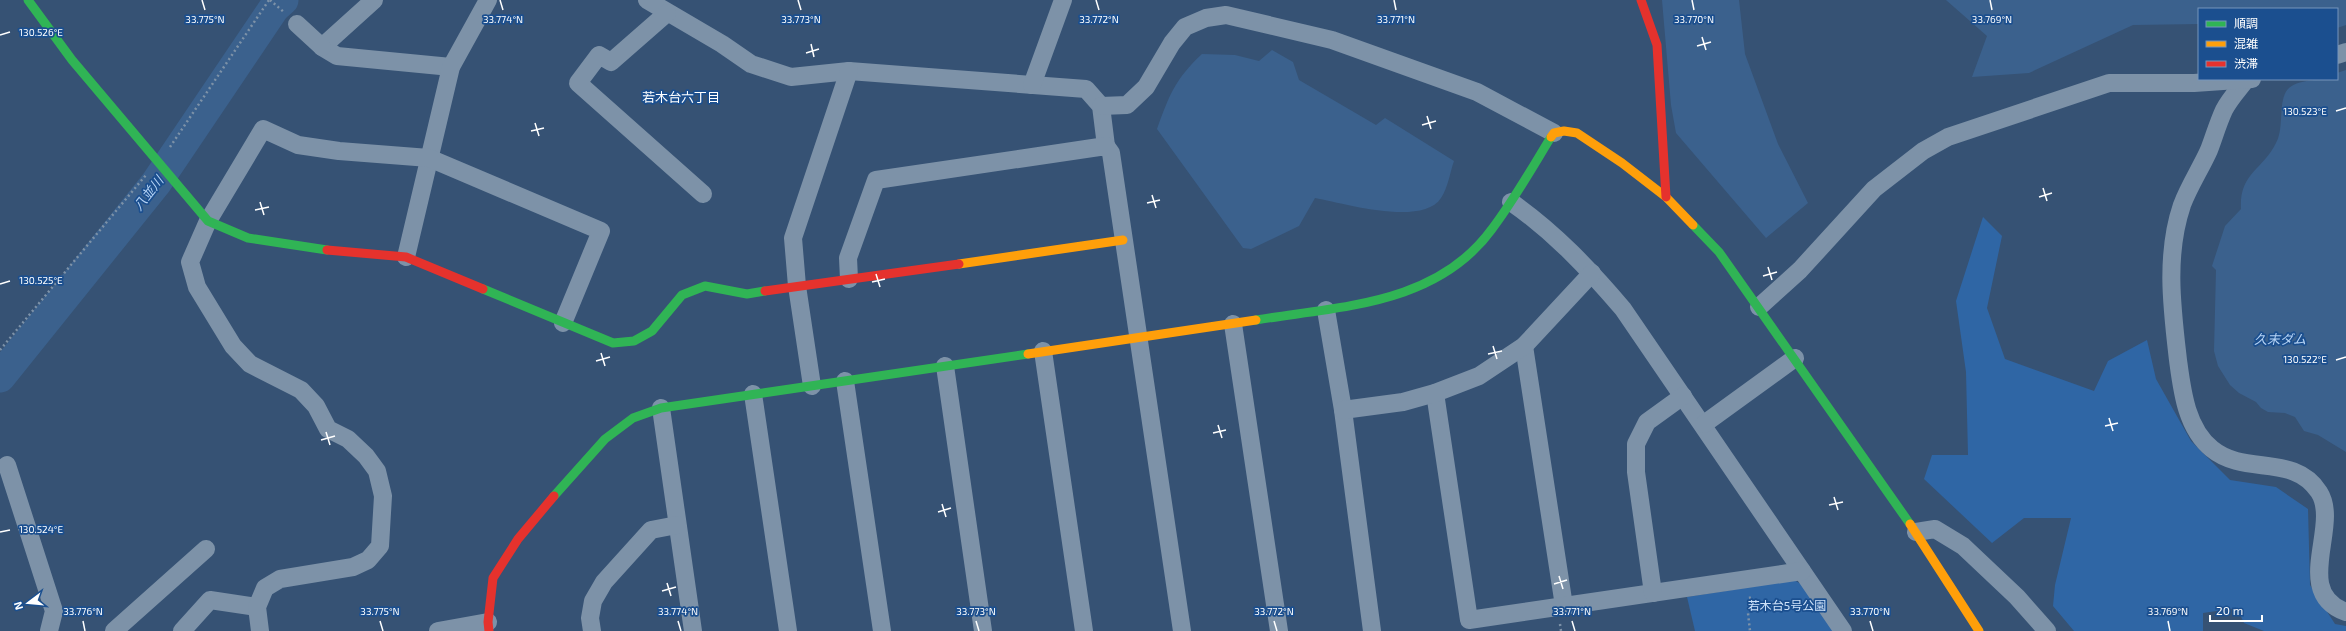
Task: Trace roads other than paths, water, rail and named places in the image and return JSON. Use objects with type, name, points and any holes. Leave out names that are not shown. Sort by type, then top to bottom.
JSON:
[{"type":"street","points":[[28,0],[72,60],[208,221],[248,238],[316,249],[406,257],[613,343],[634,341],[652,331],[682,295],[705,286],[746,294],[1123,240]]},
{"type":"street","points":[[322,47],[374,0]]},
{"type":"street","points":[[406,257],[451,67],[488,0]]},
{"type":"street","points":[[647,0],[722,44],[751,64],[768,71],[791,77],[849,71],[1086,89],[1101,106],[1106,146],[1110,153],[1182,631]]},
{"type":"street","points":[[1032,85],[1063,0]]},
{"type":"street","points":[[1641,0],[1645,7],[1657,45],[1666,197]]},
{"type":"street","points":[[667,12],[612,62],[599,55],[578,83],[703,194]]},
{"type":"street","points":[[1101,106],[1127,105],[1146,87],[1172,43],[1185,27],[1206,18],[1226,15],[1332,40],[1478,92],[1554,133],[1564,131],[1577,133],[1622,163],[1666,197],[1719,252],[1916,532],[1978,631]]},
{"type":"street","points":[[297,24],[322,47],[337,56],[451,67]]},
{"type":"street","points":[[812,386],[797,286],[794,238],[849,71]]},
{"type":"street","points":[[1759,307],[1800,270],[1874,189],[1923,151],[1948,137],[2109,83],[2248,80]]},
{"type":"street","points":[[2248,80],[2224,109],[2209,150],[2182,205],[2172,250],[2171,302],[2180,379],[2192,423],[2210,448],[2225,459],[2240,463],[2292,470],[2310,480],[2320,494],[2326,516],[2319,561],[2321,584],[2327,598],[2346,612]]},
{"type":"street","points":[[260,631],[257,607],[265,588],[280,579],[353,567],[368,560],[380,546],[383,496],[377,470],[366,456],[348,439],[328,429],[316,406],[301,390],[250,364],[233,346],[197,287],[190,262],[208,221],[263,129],[298,145],[338,151],[429,158],[601,231],[564,323]]},
{"type":"street","points":[[438,631],[488,627],[493,578],[518,539],[579,466],[605,439],[633,418],[661,408],[1138,336],[1233,324],[1386,299],[1414,290],[1438,277],[1469,255],[1492,230],[1554,133]]},
{"type":"street","points":[[849,279],[848,258],[876,180],[1106,146]]},
{"type":"street","points":[[1511,202],[1543,225],[1592,273],[1623,309],[1704,424],[1843,631]]},
{"type":"street","points":[[1343,410],[1403,402],[1435,393],[1479,376],[1524,346],[1592,273]]},
{"type":"street","points":[[1326,310],[1343,410],[1372,631]]},
{"type":"street","points":[[1233,324],[1279,631]]},
{"type":"street","points":[[1524,346],[1564,606]]},
{"type":"street","points":[[1043,351],[1084,631]]},
{"type":"street","points":[[1704,424],[1795,358]]},
{"type":"street","points":[[945,366],[983,631]]},
{"type":"street","points":[[845,381],[882,631]]},
{"type":"street","points":[[1435,393],[1469,620],[1802,571]]},
{"type":"street","points":[[753,394],[788,631]]},
{"type":"street","points":[[1653,593],[1636,472],[1636,444],[1647,422],[1683,396]]},
{"type":"street","points":[[661,408],[693,631]]},
{"type":"street","points":[[8,464],[54,611],[49,631]]},
{"type":"street","points":[[592,631],[590,618],[593,600],[604,582],[651,530],[677,525]]},
{"type":"street","points":[[1916,532],[1934,529],[1963,546],[2017,597],[2047,631]]},
{"type":"street","points":[[114,631],[206,549]]},
{"type":"street","points":[[182,631],[210,600],[257,607]]},
{"type":"water","points":[[1662,0],[1739,0],[1745,54],[1778,144],[1808,203],[1766,238],[1676,133],[1671,105]]},
{"type":"water","points":[[1946,0],[2346,0],[2346,25],[2338,28],[2338,8],[2198,8],[2198,24],[2133,25],[2029,73],[1972,77],[1987,36]]},
{"type":"water","points":[[1272,50],[1293,62],[1299,80],[1376,125],[1385,118],[1454,161],[1447,185],[1441,198],[1431,207],[1417,211],[1400,212],[1362,208],[1315,198],[1299,226],[1251,249],[1243,248],[1157,129],[1174,88],[1185,72],[1202,54],[1235,55],[1259,61]]},
{"type":"water","name":"久末ダム","points":[[2346,70],[2346,452],[2318,435],[2304,431],[2295,417],[2285,413],[2268,412],[2261,408],[2256,402],[2239,393],[2230,385],[2218,366],[2214,351],[2216,270],[2212,266],[2225,226],[2241,209],[2241,197],[2248,179],[2271,152],[2279,136],[2285,93],[2293,85],[2305,81],[2338,80],[2338,73]]},
{"type":"waterway","name":"八並川","points":[[0,377],[156,183],[274,8],[283,0]]},
{"type":"district","name":"若木台六丁目","points":[[681,97]]},
{"type":"park label","name":"若木台5号公園","points":[[1787,606]]}]
